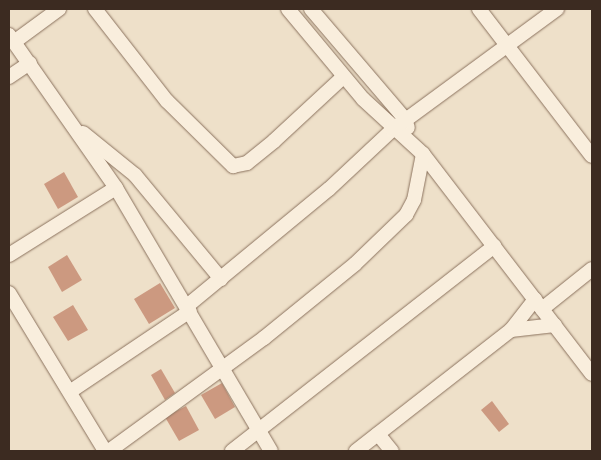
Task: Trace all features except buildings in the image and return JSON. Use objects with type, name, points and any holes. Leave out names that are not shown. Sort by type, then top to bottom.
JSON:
[{"type":"street","points":[[59,9],[11,38],[77,128],[116,188],[262,431],[271,451]]},
{"type":"street","points":[[95,9],[167,101],[233,166],[246,163],[343,77]]},
{"type":"street","points":[[288,9],[343,77],[392,130],[410,139],[423,154],[592,374]]},
{"type":"street","points":[[311,9],[406,119],[410,139]]},
{"type":"street","points":[[479,9],[592,156]]},
{"type":"street","points":[[71,391],[188,308],[392,130],[557,9]]},
{"type":"street","points":[[9,77],[30,63]]},
{"type":"street","points":[[77,128],[135,175],[221,279]]},
{"type":"street","points":[[9,293],[107,451],[223,366],[355,264],[406,215],[414,200],[423,154]]},
{"type":"street","points":[[9,255],[116,188]]},
{"type":"street","points":[[232,451],[262,431],[494,246]]},
{"type":"street","points":[[356,451],[511,330],[539,304],[592,269]]},
{"type":"street","points":[[511,330],[555,325]]},
{"type":"street","points":[[378,434],[392,451]]}]
